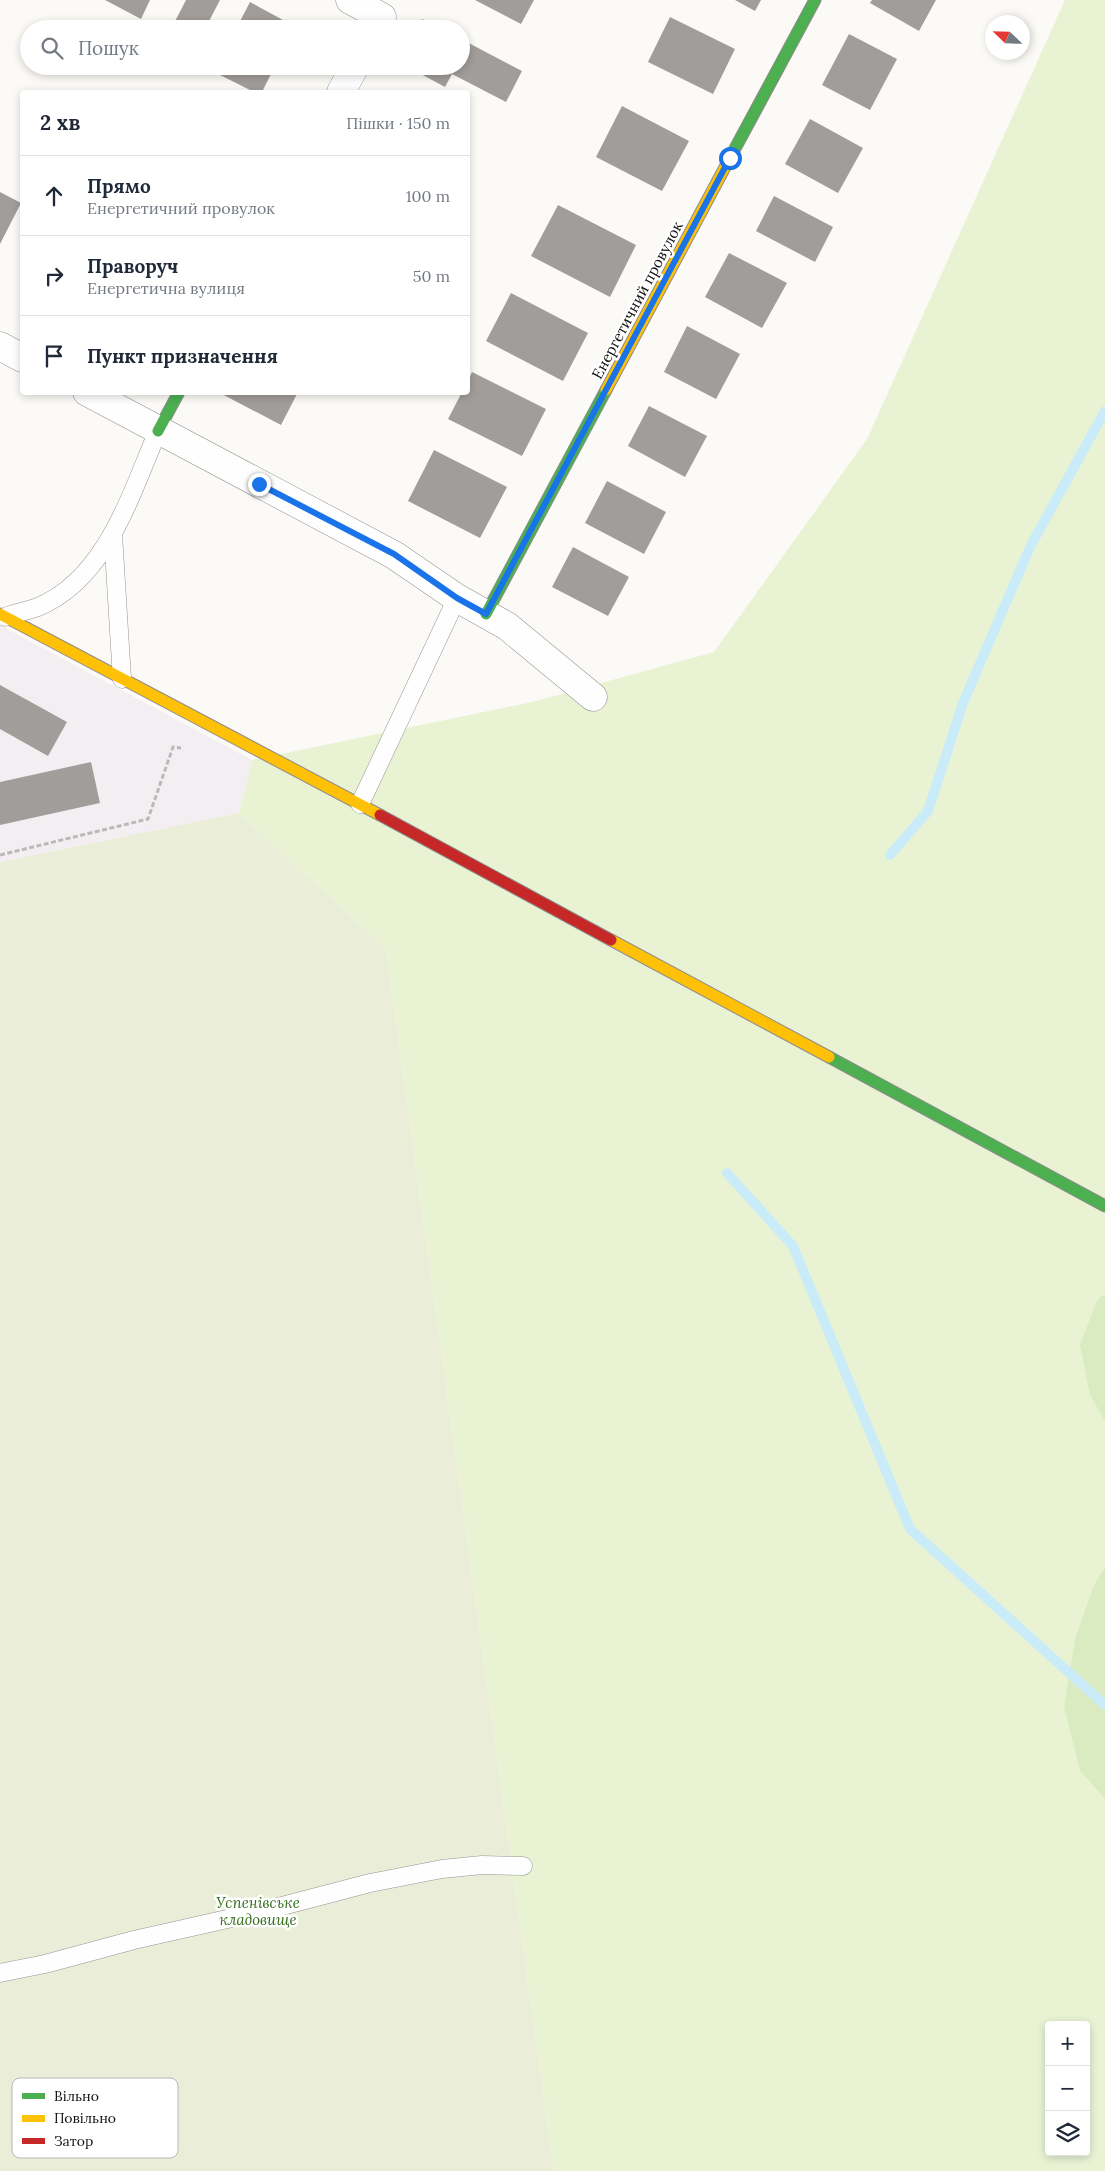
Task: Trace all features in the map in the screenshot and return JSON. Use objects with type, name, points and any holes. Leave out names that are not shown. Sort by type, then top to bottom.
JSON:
[{"type":"street","points":[[350,0],[383,15]]},
{"type":"street","name":"Енергетичний провулок","points":[[486,614],[815,0]]},
{"type":"street","points":[[342,90],[350,75]]},
{"type":"street","points":[[0,346],[20,357]]},
{"type":"street","points":[[92,395],[394,554],[457,598],[507,626],[593,696]]},
{"type":"street","points":[[158,431],[177,395]]},
{"type":"street","points":[[2,615],[360,804],[1105,1206]]},
{"type":"lane","points":[[2,615],[38,606],[64,591],[88,569],[113,534],[158,431]]},
{"type":"lane","points":[[113,534],[122,679]]},
{"type":"lane","points":[[360,804],[457,598]]},
{"type":"lane","points":[[0,1973],[379,1881],[442,1869],[482,1865],[523,1866]]},
{"type":"path","points":[[0,855],[148,819],[173,747]]},
{"type":"shaded area","points":[[0,625],[252,760],[239,813],[0,862]]},
{"type":"green space","points":[[1065,0],[1105,0],[1105,1294],[1097,1298],[1090,1395],[1105,1422],[1105,1567],[1094,1585],[1080,1771],[1105,1799],[1105,2171],[554,2171],[386,948],[239,813],[252,760],[532,702],[714,652],[867,439]]},
{"type":"green space","name":"Успенівське кладовище","points":[[239,813],[386,948],[554,2171],[0,2171],[0,862]]},
{"type":"green space","points":[[1105,1294],[1105,1422],[1090,1395],[1080,1345],[1098,1298]]},
{"type":"green space","points":[[1105,1567],[1105,1799],[1080,1771],[1064,1707],[1075,1639],[1094,1585]]},
{"type":"building","points":[[105,0],[150,0],[141,19]]},
{"type":"building","points":[[186,0],[220,0],[210,20],[176,20]]},
{"type":"building","points":[[475,0],[534,0],[521,24]]},
{"type":"building","points":[[735,0],[761,0],[755,11]]},
{"type":"building","points":[[872,0],[936,0],[919,31],[870,3]]},
{"type":"building","points":[[250,2],[283,20],[241,20]]},
{"type":"building","points":[[670,17],[735,49],[713,94],[648,62]]},
{"type":"building","points":[[849,34],[897,59],[870,110],[822,85]]},
{"type":"building","points":[[470,44],[522,71],[506,102],[454,75],[470,75]]},
{"type":"building","points":[[220,75],[270,75],[263,90],[250,90]]},
{"type":"building","points":[[423,75],[451,75],[445,87]]},
{"type":"building","points":[[622,106],[689,141],[662,191],[596,157]]},
{"type":"building","points":[[810,119],[863,148],[838,193],[785,164]]},
{"type":"building","points":[[0,192],[20,202],[20,205],[0,244]]},
{"type":"building","points":[[774,196],[833,227],[815,262],[756,231]]},
{"type":"building","points":[[558,205],[636,245],[610,297],[531,256]]},
{"type":"building","points":[[729,253],[787,283],[762,328],[705,297]]},
{"type":"building","points":[[511,293],[588,333],[563,381],[486,341]]},
{"type":"building","points":[[687,326],[740,354],[716,399],[664,372]]},
{"type":"building","points":[[472,372],[546,409],[522,456],[448,419],[460,395],[470,395],[470,376]]},
{"type":"building","points":[[224,395],[296,395],[281,425]]},
{"type":"building","points":[[649,406],[707,436],[685,477],[628,446]]},
{"type":"building","points":[[434,450],[507,487],[480,538],[408,501]]},
{"type":"building","points":[[607,481],[666,512],[644,554],[585,523]]},
{"type":"building","points":[[573,547],[629,577],[608,616],[552,587]]},
{"type":"building","points":[[0,685],[67,722],[48,756],[0,729]]},
{"type":"building","points":[[91,762],[100,803],[0,825],[0,782]]},
{"type":"waterway","points":[[890,855],[928,811],[963,703],[1031,545],[1105,411]]},
{"type":"waterway","points":[[727,1173],[793,1246],[910,1529],[1105,1705]]},
{"type":"traffic: fast","points":[[731,156],[815,0]]},
{"type":"traffic: fast","points":[[486,614],[606,390]]},
{"type":"traffic: fast","points":[[158,431],[177,395]]},
{"type":"traffic: fast","points":[[829,1057],[1105,1206]]},
{"type":"traffic: slow","points":[[606,390],[731,156]]},
{"type":"traffic: slow","points":[[0,614],[380,815]]},
{"type":"traffic: slow","points":[[611,940],[829,1057]]},
{"type":"traffic: jam","points":[[380,815],[611,940]]},
{"type":"route","points":[[259,484],[394,554],[457,598],[486,614],[730,158]]}]
